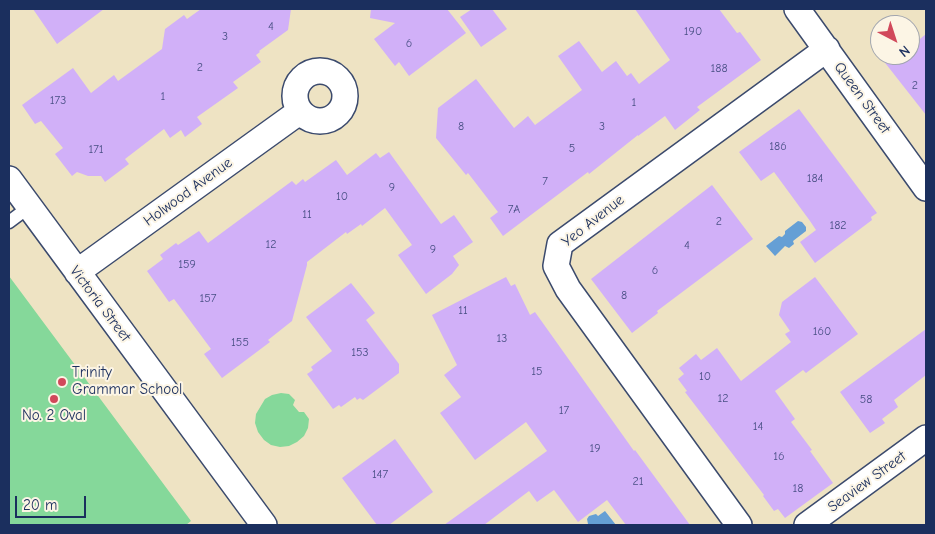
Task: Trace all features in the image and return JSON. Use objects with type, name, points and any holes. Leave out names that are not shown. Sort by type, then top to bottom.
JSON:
[{"type":"street","name":"Queen Street","points":[[797,9],[924,182]]},
{"type":"street","name":"Yeo Avenue","points":[[739,525],[568,289],[556,266],[560,244],[826,49]]},
{"type":"street","name":"Holwood Avenue","points":[[77,272],[299,112]]},
{"type":"street","name":"Victoria Street","points":[[16,194],[77,272],[264,525]]},
{"type":"street","name":"Seaview Street","points":[[807,525],[926,438]]},
{"type":"lane","points":[[9,222],[16,194]]},
{"type":"green space","name":"No. 2 Oval","points":[[9,276],[191,521],[186,525],[9,525]]},
{"type":"green space","points":[[281,393],[289,394],[295,400],[293,405],[299,412],[304,412],[309,419],[308,428],[304,436],[289,446],[280,447],[271,445],[264,440],[258,432],[255,423],[256,414],[265,399]]},
{"type":"water","points":[[798,221],[802,222],[806,227],[806,231],[793,241],[794,244],[789,248],[785,246],[775,256],[766,246],[779,236],[782,237],[785,231]]},
{"type":"water","points":[[605,511],[616,525],[586,525],[588,524],[587,519],[589,516],[596,514],[598,516]]},
{"type":"building","points":[[33,9],[104,9],[57,44]]},
{"type":"building","points":[[201,9],[291,9],[288,30],[259,51],[256,55],[261,62],[233,82],[238,88],[197,117],[202,124],[185,137],[181,130],[170,138],[164,129],[125,159],[129,164],[105,182],[101,176],[88,176],[77,172],[72,176],[55,154],[63,148],[41,121],[35,124],[22,105],[73,68],[91,93],[114,75],[118,81],[162,49],[165,29],[184,15],[187,19]]},
{"type":"building","points":[[371,9],[447,9],[466,33],[409,76],[399,62],[395,66],[374,39],[395,23],[370,18]]},
{"type":"building","points":[[472,9],[492,9],[507,29],[481,47],[460,17]]},
{"type":"building","points":[[635,9],[719,9],[737,33],[740,32],[761,60],[697,107],[700,110],[675,130],[665,116],[503,236],[490,218],[498,212],[468,173],[466,175],[436,138],[438,108],[476,79],[514,128],[528,116],[535,125],[582,90],[558,56],[579,41],[602,72],[616,61],[627,76],[631,73],[639,84],[670,60]]},
{"type":"building","points":[[926,34],[926,115],[887,65],[920,65],[920,39]]},
{"type":"building","points":[[799,109],[877,213],[871,217],[872,220],[815,263],[800,242],[816,230],[810,221],[774,172],[761,181],[739,152]]},
{"type":"building","points":[[389,152],[441,224],[454,215],[473,242],[453,256],[459,265],[452,274],[426,294],[398,255],[412,245],[385,208],[362,226],[361,224],[347,234],[346,232],[307,262],[292,321],[268,340],[270,342],[222,378],[204,354],[211,349],[174,299],[169,302],[147,271],[163,259],[160,255],[176,243],[178,245],[199,231],[208,243],[292,181],[296,185],[303,179],[305,182],[336,160],[347,175],[376,153],[380,158]]},
{"type":"building","points":[[712,185],[753,239],[657,311],[658,313],[632,333],[591,279]]},
{"type":"building","points":[[506,277],[511,286],[515,284],[530,315],[535,312],[634,451],[690,525],[626,525],[607,500],[578,522],[554,490],[537,502],[529,491],[484,525],[444,525],[547,451],[526,422],[475,460],[440,413],[461,397],[444,375],[457,365],[432,315]]},
{"type":"building","points":[[815,277],[858,334],[806,373],[803,370],[775,391],[795,419],[791,422],[833,483],[785,518],[778,509],[774,511],[764,495],[685,392],[687,391],[678,379],[684,374],[679,368],[696,354],[701,360],[717,348],[741,381],[791,342],[785,334],[790,331],[779,315],[782,302]]},
{"type":"building","points":[[351,283],[375,313],[366,320],[399,364],[399,373],[363,400],[360,398],[357,400],[355,397],[341,407],[339,405],[333,409],[307,374],[313,370],[311,367],[332,351],[306,317]]},
{"type":"building","points":[[926,329],[926,375],[894,400],[898,407],[882,419],[885,423],[870,433],[840,392]]},
{"type":"building","points":[[395,439],[433,492],[389,525],[377,525],[342,478]]},
{"type":"place","name":"Trinity Grammar School","points":[[62,382]]},
{"type":"place","name":"No. 2 Oval","points":[[54,399]]}]
